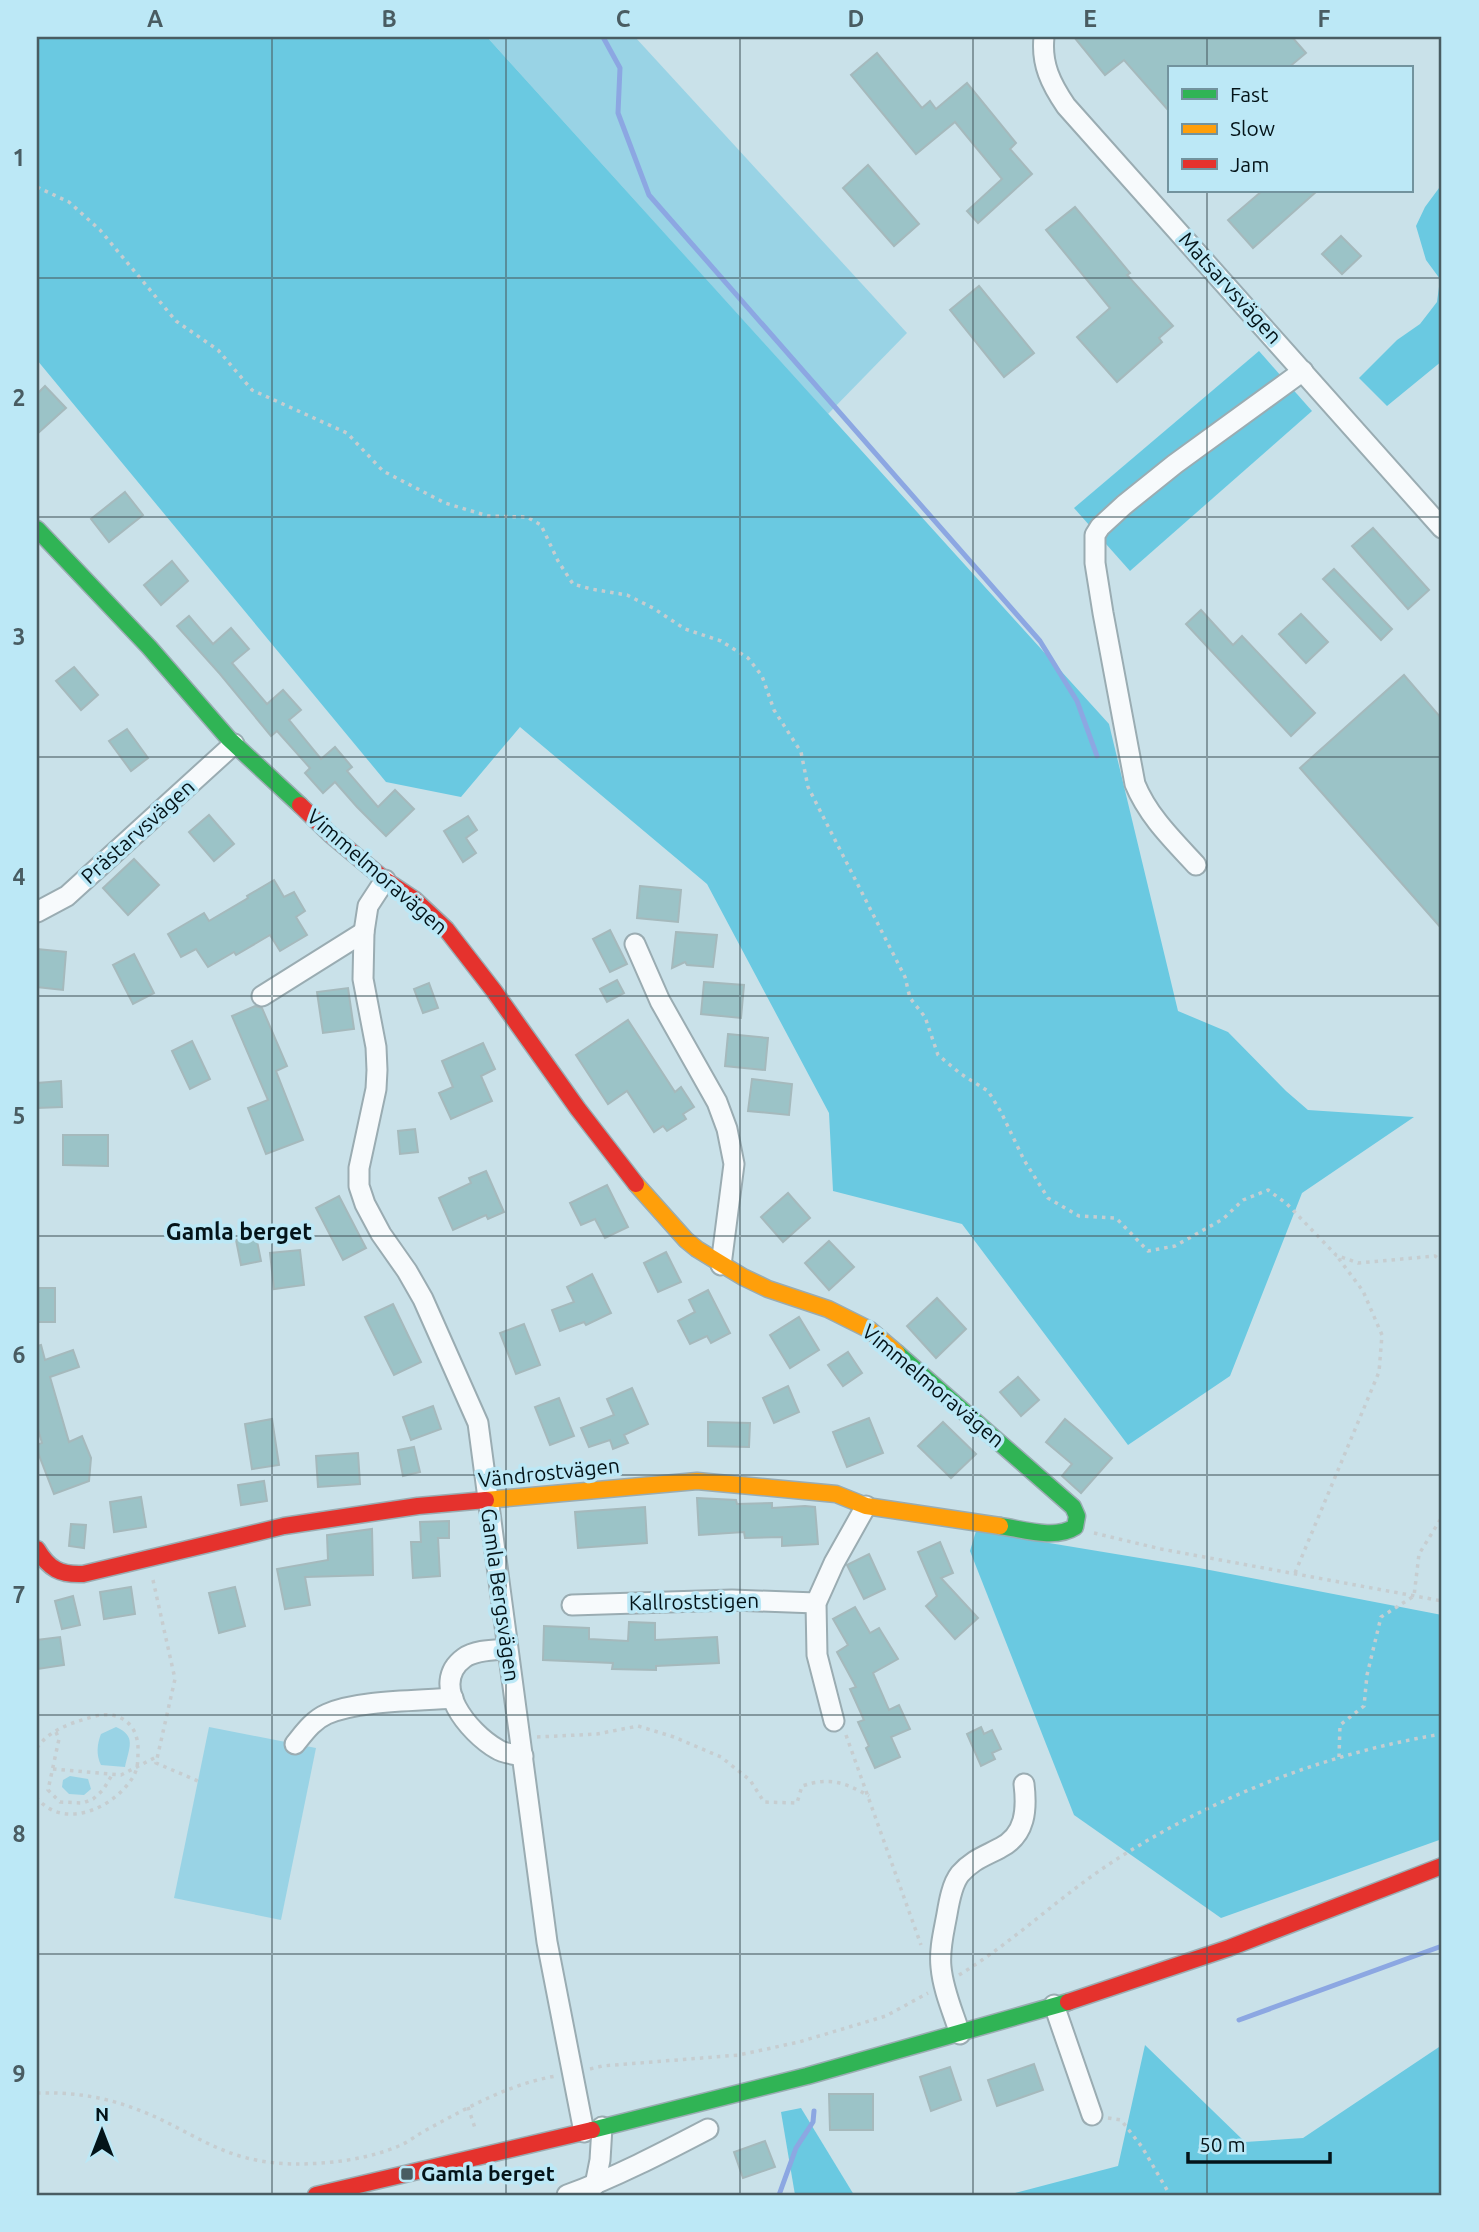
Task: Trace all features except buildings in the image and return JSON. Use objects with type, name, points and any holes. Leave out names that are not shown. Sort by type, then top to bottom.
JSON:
[{"type":"street","name":"Matsarvsvägen","points":[[1044,37],[1046,70],[1066,106],[1442,528]]},
{"type":"street","points":[[1196,865],[1154,818],[1135,784],[1102,613],[1095,563],[1095,535],[1124,505],[1175,464],[1303,370]]},
{"type":"street","name":"Vimmelmoravägen","points":[[37,529],[149,647],[234,744],[331,835],[385,880],[415,900],[446,929],[578,1109],[636,1184],[686,1240],[722,1265],[768,1289],[828,1309],[870,1329],[1073,1507],[1078,1517],[1077,1524]]},
{"type":"street","name":"Prästarvsvägen","points":[[37,912],[67,896],[234,744]]},
{"type":"street","name":"Gamla Bergsvägen","points":[[385,880],[368,906],[364,932],[363,979],[376,1047],[376,1079],[359,1168],[359,1186],[376,1224],[423,1299],[474,1412],[481,1447],[547,1942],[600,2160],[595,2185]]},
{"type":"street","points":[[262,996],[364,932]]},
{"type":"street","points":[[635,944],[660,1001],[717,1101],[727,1129],[734,1164],[722,1265]]},
{"type":"street","name":"Vändrostvägen","points":[[37,1549],[55,1572],[66,1575],[83,1574],[284,1526],[418,1506],[697,1481],[836,1494],[866,1506],[1052,1532],[1071,1531],[1077,1524]]},
{"type":"street","points":[[834,1721],[818,1663],[816,1603],[834,1563],[866,1506]]},
{"type":"street","name":"Kallroststigen","points":[[572,1605],[732,1600],[816,1603]]},
{"type":"street","points":[[507,1649],[466,1656],[453,1670],[450,1688],[464,1721],[498,1751],[522,1747]]},
{"type":"street","points":[[295,1744],[309,1726],[326,1714],[366,1704],[453,1698]]},
{"type":"street","points":[[960,2034],[941,1966],[948,1903],[958,1876],[978,1857],[1003,1847],[1015,1836],[1024,1822],[1027,1806],[1024,1784]]},
{"type":"street","points":[[316,2195],[593,2130],[960,2034],[1236,1945],[1442,1866]]},
{"type":"street","points":[[1054,2005],[1092,2115]]},
{"type":"street","points":[[566,2195],[640,2165],[708,2129]]},
{"type":"path","points":[[37,187],[69,202],[100,230],[176,321],[218,350],[251,390],[347,433],[383,471],[445,503],[488,516],[527,517],[541,525],[558,561],[573,584],[627,595],[685,629],[721,641],[748,658],[762,676],[774,710],[801,752],[808,788],[905,977],[910,998],[925,1017],[938,1055],[988,1091],[1024,1160],[1048,1198],[1079,1216],[1116,1218],[1148,1251],[1175,1246],[1223,1219],[1243,1200],[1268,1189],[1287,1204],[1336,1255],[1363,1291],[1382,1335],[1379,1372],[1295,1573]]},
{"type":"path","points":[[1336,1255],[1358,1263],[1436,1256],[1442,1261]]},
{"type":"path","points":[[1339,1757],[1340,1725],[1364,1706],[1367,1675],[1381,1618],[1414,1596],[1419,1554],[1442,1517]]},
{"type":"path","points":[[1077,1524],[1095,1533],[1161,1549],[1442,1601]]},
{"type":"path","points":[[150,1557],[175,1679],[156,1763],[198,1781]]},
{"type":"path","points":[[37,1748],[44,1738],[72,1723],[96,1715],[110,1714],[123,1717],[133,1727],[139,1743],[138,1765],[132,1778],[108,1802],[88,1813],[74,1815],[58,1812],[43,1805],[37,1798]]},
{"type":"path","points":[[522,1747],[638,1726],[674,1737],[722,1757],[750,1780],[764,1802],[797,1803],[802,1786],[821,1780],[849,1784],[869,1796]]},
{"type":"path","points":[[56,1731],[59,1739],[48,1790],[60,1802],[83,1803],[93,1799],[103,1790],[112,1775]]},
{"type":"path","points":[[948,1982],[971,1968],[1117,1859],[1183,1821],[1259,1785],[1339,1757],[1442,1734]]},
{"type":"path","points":[[851,1745],[921,1945]]},
{"type":"path","points":[[53,1769],[121,1775],[158,1756]]},
{"type":"path","points":[[58,1812],[60,1802]]},
{"type":"path","points":[[585,2070],[602,2066],[739,2056],[799,2042],[886,2016],[929,1993]]},
{"type":"path","points":[[37,2093],[64,2092],[111,2100],[144,2111],[229,2153],[274,2163],[298,2164],[329,2162],[382,2152],[401,2145],[499,2092],[558,2076]]},
{"type":"path","points":[[468,2107],[475,2128]]},
{"type":"path","points":[[1092,2115],[1121,2120],[1142,2147],[1170,2195]]},
{"type":"shaded area","points":[[37,37],[487,37],[1109,724],[1178,1011],[1228,1032],[1308,1110],[1414,1117],[1302,1193],[1230,1376],[1128,1445],[962,1224],[833,1191],[829,1113],[707,884],[520,727],[461,797],[386,782],[37,360]]},
{"type":"shaded area","points":[[487,37],[635,37],[907,333],[828,414]]},
{"type":"shaded area","points":[[1442,184],[1442,361],[1387,406],[1359,378],[1397,340],[1420,324],[1437,302],[1440,279],[1426,260],[1416,226],[1425,207]]},
{"type":"shaded area","points":[[1259,351],[1312,411],[1130,571],[1074,508]]},
{"type":"shaded area","points":[[976,1531],[1194,1567],[1442,1615],[1442,1839],[1221,1918],[1074,1815],[970,1551]]},
{"type":"shaded area","points":[[116,1727],[127,1734],[130,1743],[125,1767],[101,1765],[98,1757],[101,1734]]},
{"type":"shaded area","points":[[209,1727],[316,1748],[281,1920],[174,1898]]},
{"type":"shaded area","points":[[70,1776],[88,1779],[91,1789],[84,1795],[69,1794],[62,1787],[63,1780]]},
{"type":"shaded area","points":[[1145,2045],[1245,2142],[1303,2138],[1442,2045],[1442,2195],[1007,2195],[1118,2166]]},
{"type":"shaded area","points":[[801,2108],[854,2195],[795,2195],[781,2112]]},
{"type":"waterway","points":[[603,37],[620,68],[618,113],[649,195],[1040,641],[1077,701],[1097,756]]},
{"type":"waterway","points":[[1239,2020],[1442,1946]]},
{"type":"waterway","points":[[779,2195],[796,2148],[813,2122],[814,2111]]},
{"type":"traffic: fast","points":[[37,529],[149,647],[229,739],[300,805]]},
{"type":"traffic: fast","points":[[897,1353],[1073,1507],[1077,1516],[1075,1527],[1058,1533],[1000,1526]]},
{"type":"traffic: fast","points":[[592,2130],[807,2076],[1068,2002]]},
{"type":"traffic: slow","points":[[636,1184],[697,1249],[768,1289],[828,1309],[870,1330],[897,1353]]},
{"type":"traffic: slow","points":[[486,1500],[697,1481],[836,1494],[866,1506],[1000,1526]]},
{"type":"traffic: jam","points":[[300,805],[331,835],[385,880],[415,900],[446,929],[636,1184]]},
{"type":"traffic: jam","points":[[37,1549],[56,1569],[83,1574],[284,1526],[418,1506],[486,1500]]},
{"type":"traffic: jam","points":[[1068,2002],[1229,1948],[1442,1866]]},
{"type":"traffic: jam","points":[[316,2195],[592,2130]]},
{"type":"place","name":"Gamla berget","points":[[407,2174]]},
{"type":"district","name":"Gamla berget","points":[[239,1232]]}]
